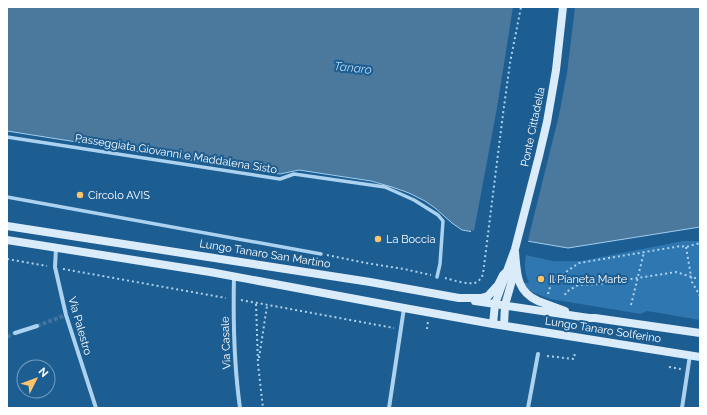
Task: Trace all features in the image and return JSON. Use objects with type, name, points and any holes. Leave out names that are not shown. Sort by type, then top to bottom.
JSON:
[{"type":"main road","name":"Ponte Cittadella","points":[[495,304],[515,249],[538,163],[556,70],[563,7]]},
{"type":"main road","name":"Lungo Tanaro San Martino","points":[[7,226],[370,282],[459,298],[481,298],[488,296],[498,285],[503,275],[507,271]]},
{"type":"main road","points":[[7,240],[234,277],[404,308]]},
{"type":"main road","name":"Ponte Cittadella","points":[[515,249],[516,266]]},
{"type":"main road","name":"Lungo Tanaro Solferino","points":[[516,266],[518,280],[526,293],[534,299],[566,311],[595,318],[700,333]]},
{"type":"main road","points":[[504,325],[505,305],[516,266]]},
{"type":"main road","name":"Lungo Tanaro Solferino","points":[[459,298],[595,318]]},
{"type":"main road","points":[[493,324],[495,304]]},
{"type":"main road","name":"Lungo Tanaro Solferino","points":[[404,308],[493,324],[700,357]]},
{"type":"street","name":"Passeggiata Giovanni e Maddalena Sisto","points":[[7,137],[280,179],[294,174],[385,187],[414,200],[438,215],[443,221],[440,264],[437,277]]},
{"type":"street","points":[[7,197],[321,254]]},
{"type":"street","name":"Via Palestro","points":[[56,248],[55,268],[66,315],[96,408]]},
{"type":"street","name":"Via Casale","points":[[234,277],[234,338],[240,408]]},
{"type":"street","points":[[389,408],[404,308]]},
{"type":"street","points":[[15,334],[37,326]]},
{"type":"street","points":[[528,408],[538,354]]},
{"type":"street","points":[[682,408],[690,355]]},
{"type":"path","points":[[321,254],[366,264],[404,269],[462,282],[478,282],[483,274],[510,63],[521,7]]},
{"type":"path","points":[[547,298],[551,284],[578,263],[681,246],[686,247],[700,243]]},
{"type":"path","points":[[686,247],[690,276],[700,296]]},
{"type":"path","points":[[631,305],[644,252]]},
{"type":"path","points":[[7,259],[401,329]]},
{"type":"path","points":[[565,295],[566,292],[578,285],[599,284],[676,272],[700,278]]},
{"type":"path","points":[[256,304],[258,364],[263,408]]},
{"type":"path","points":[[258,364],[267,306]]},
{"type":"path","points":[[547,356],[574,359],[576,352]]},
{"type":"shaded area","points":[[683,241],[700,241],[700,320],[647,311],[641,314],[550,299],[532,292],[524,283],[529,283],[525,269],[526,255],[553,261],[581,261]]},
{"type":"water","name":"Tanaro","points":[[7,7],[700,7],[700,227],[568,248],[462,230],[425,201],[409,193],[371,181],[299,170],[280,174],[7,131]]},
{"type":"pier","points":[[513,7],[575,7],[567,73],[559,115],[528,243],[471,233],[471,230],[474,231],[497,108]]},
{"type":"tunnel","points":[[37,326],[66,315]]},
{"type":"tunnel","points":[[7,337],[15,333]]},
{"type":"place","name":"Circolo AVIS","points":[[80,195]]},
{"type":"place","name":"La Boccia","points":[[378,239]]},
{"type":"place","name":"Il Pianeta Marte","points":[[541,279]]}]
